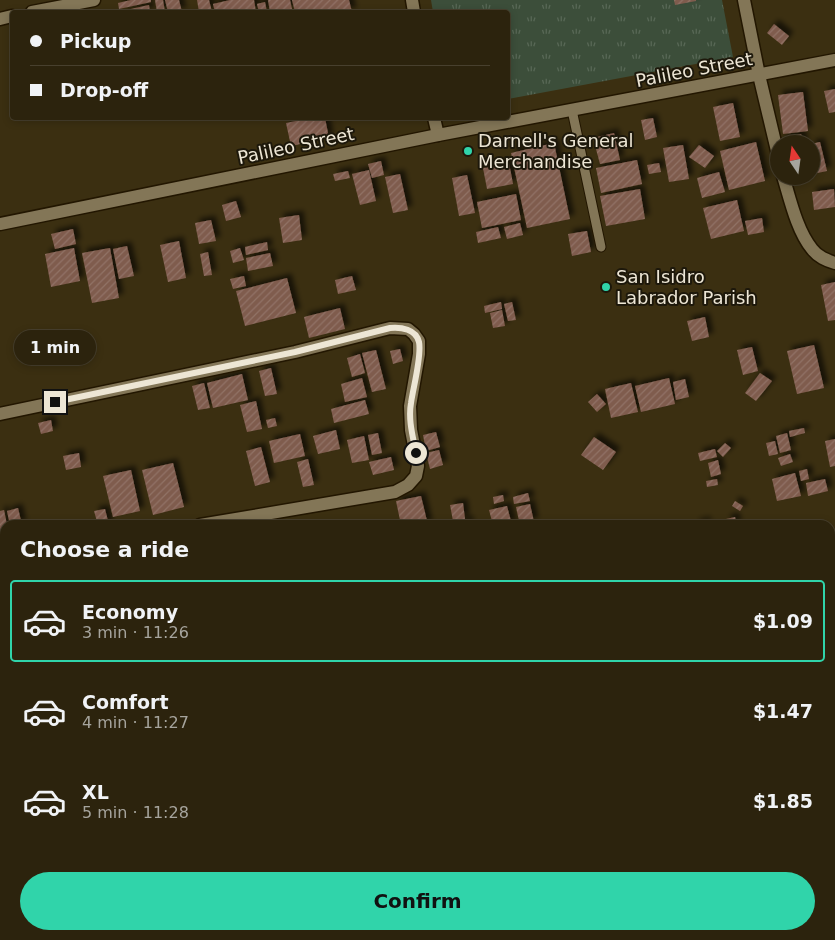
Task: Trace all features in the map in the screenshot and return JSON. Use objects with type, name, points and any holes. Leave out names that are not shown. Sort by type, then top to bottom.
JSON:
[{"type":"street","points":[[42,10],[94,0]]},
{"type":"street","points":[[744,0],[773,135]]},
{"type":"street","name":"Palileo Street","points":[[0,224],[438,135],[835,60]]},
{"type":"street","points":[[434,120],[438,135]]},
{"type":"street","points":[[786,185],[804,237],[812,251],[824,259],[835,263]]},
{"type":"street","points":[[0,414],[295,352],[390,328],[408,329],[414,334],[419,341],[419,354],[410,406],[411,430],[418,466],[416,476],[408,485],[395,492],[230,520]]},
{"type":"lane","points":[[572,110],[601,247]]},
{"type":"green space","points":[[431,0],[722,0],[733,57],[510,99],[510,10],[433,10]]},
{"type":"building","points":[[131,0],[151,0],[151,2],[119,9],[118,3]]},
{"type":"building","points":[[155,0],[163,0],[165,10],[157,10]]},
{"type":"building","points":[[165,0],[179,0],[182,10],[168,10]]},
{"type":"building","points":[[197,0],[209,0],[212,10],[199,10]]},
{"type":"building","points":[[230,0],[254,0],[256,10],[214,10],[213,4]]},
{"type":"building","points":[[268,0],[290,0],[292,9],[270,10]]},
{"type":"building","points":[[292,0],[349,0],[352,10],[294,10]]},
{"type":"building","points":[[674,0],[696,0],[696,1],[675,5]]},
{"type":"building","points":[[265,2],[267,10],[258,10],[257,4]]},
{"type":"building","points":[[149,5],[150,10],[126,10]]},
{"type":"building","points":[[774,24],[789,36],[782,45],[767,33]]},
{"type":"building","points":[[835,89],[835,112],[829,113],[824,91]]},
{"type":"building","points":[[803,92],[808,131],[783,134],[778,95]]},
{"type":"building","points":[[733,103],[740,137],[720,141],[713,107]]},
{"type":"building","points":[[653,118],[657,137],[645,140],[641,120]]},
{"type":"building","points":[[301,120],[325,120],[329,138],[291,146],[286,123]]},
{"type":"building","points":[[614,133],[620,160],[600,164],[593,138]]},
{"type":"building","points":[[756,142],[765,181],[729,190],[720,151]]},
{"type":"building","points":[[820,142],[827,171],[820,172]]},
{"type":"building","points":[[554,143],[570,219],[527,228],[511,153]]},
{"type":"building","points":[[683,145],[689,179],[669,182],[663,148]]},
{"type":"building","points":[[699,145],[714,156],[705,168],[689,157]]},
{"type":"building","points":[[637,160],[642,184],[601,193],[596,168]]},
{"type":"building","points":[[381,161],[384,175],[372,178],[368,164]]},
{"type":"building","points":[[509,163],[513,184],[487,189],[483,168]]},
{"type":"building","points":[[659,163],[661,172],[649,174],[647,165]]},
{"type":"building","points":[[369,170],[376,201],[360,205],[352,174]]},
{"type":"building","points":[[348,171],[350,178],[335,181],[333,174]]},
{"type":"building","points":[[719,172],[725,192],[702,198],[697,178]]},
{"type":"building","points":[[400,174],[408,210],[393,213],[385,177]]},
{"type":"building","points":[[467,175],[475,213],[459,216],[452,178]]},
{"type":"building","points":[[640,189],[645,219],[606,226],[600,196]]},
{"type":"building","points":[[834,189],[835,207],[814,210],[812,192]]},
{"type":"building","points":[[516,194],[521,220],[482,228],[477,202]]},
{"type":"building","points":[[737,200],[744,231],[711,239],[703,208]]},
{"type":"building","points":[[236,201],[241,217],[226,221],[222,205]]},
{"type":"building","points":[[299,215],[302,240],[283,243],[279,218]]},
{"type":"building","points":[[762,218],[764,232],[748,235],[745,221]]},
{"type":"building","points":[[211,220],[216,241],[199,244],[195,223]]},
{"type":"building","points":[[520,223],[523,235],[507,239],[504,227]]},
{"type":"building","points":[[498,227],[501,238],[478,243],[476,232]]},
{"type":"building","points":[[73,229],[76,244],[55,249],[51,234]]},
{"type":"building","points":[[587,231],[591,252],[572,256],[568,234]]},
{"type":"building","points":[[179,241],[186,278],[168,282],[160,245]]},
{"type":"building","points":[[267,242],[268,250],[246,255],[245,247]]},
{"type":"building","points":[[127,246],[134,276],[119,279],[113,249]]},
{"type":"building","points":[[74,248],[80,281],[51,287],[45,254]]},
{"type":"building","points":[[110,248],[119,298],[92,303],[82,253]]},
{"type":"building","points":[[240,248],[244,260],[233,263],[230,251]]},
{"type":"building","points":[[208,252],[212,275],[204,276],[200,254]]},
{"type":"building","points":[[270,253],[273,266],[248,271],[246,258]]},
{"type":"building","points":[[244,276],[246,286],[233,289],[230,279]]},
{"type":"building","points":[[352,276],[356,290],[338,294],[335,280]]},
{"type":"building","points":[[287,278],[296,313],[245,326],[236,291]]},
{"type":"building","points":[[835,282],[835,320],[828,321],[821,285]]},
{"type":"building","points":[[501,302],[502,309],[485,313],[484,306]]},
{"type":"building","points":[[512,302],[516,320],[508,321],[504,304]]},
{"type":"building","points":[[340,308],[345,329],[309,338],[304,317]]},
{"type":"building","points":[[502,310],[505,326],[493,328],[490,313]]},
{"type":"building","points":[[705,317],[709,337],[692,341],[687,321]]},
{"type":"building","points":[[814,345],[824,388],[797,394],[787,351]]},
{"type":"building","points":[[752,347],[758,371],[743,375],[737,350]]},
{"type":"building","points":[[400,349],[403,361],[393,364],[390,351]]},
{"type":"building","points":[[376,350],[386,389],[372,392],[362,353]]},
{"type":"building","points":[[360,354],[365,373],[352,377],[347,358]]},
{"type":"building","points":[[271,368],[277,394],[265,396],[259,371]]},
{"type":"building","points":[[760,373],[772,381],[756,401],[745,393]]},
{"type":"building","points":[[242,374],[248,400],[213,408],[207,383]]},
{"type":"building","points":[[362,378],[367,397],[345,402],[341,384]]},
{"type":"building","points":[[669,378],[675,404],[641,412],[635,386]]},
{"type":"building","points":[[685,379],[689,397],[676,400],[673,382]]},
{"type":"building","points":[[204,383],[210,408],[198,410],[192,386]]},
{"type":"building","points":[[631,383],[638,412],[611,418],[605,389]]},
{"type":"building","points":[[597,394],[606,404],[597,412],[588,402]]},
{"type":"building","points":[[365,400],[369,414],[334,423],[331,409]]},
{"type":"building","points":[[256,401],[262,429],[247,432],[240,405]]},
{"type":"building","points":[[275,418],[277,426],[268,428],[266,420]]},
{"type":"building","points":[[51,420],[53,431],[41,434],[38,423]]},
{"type":"building","points":[[804,428],[805,433],[790,437],[789,431]]},
{"type":"building","points":[[336,430],[340,449],[318,454],[313,436]]},
{"type":"building","points":[[436,432],[440,447],[426,451],[423,435]]},
{"type":"building","points":[[378,433],[382,453],[372,455],[368,435]]},
{"type":"building","points":[[787,433],[791,450],[780,453],[776,436]]},
{"type":"building","points":[[300,434],[305,456],[274,463],[269,441]]},
{"type":"building","points":[[364,436],[369,460],[352,463],[347,440]]},
{"type":"building","points":[[594,437],[616,452],[603,470],[581,455]]},
{"type":"building","points":[[835,439],[835,466],[830,467],[825,441]]},
{"type":"building","points":[[775,441],[778,454],[769,456],[766,443]]},
{"type":"building","points":[[725,443],[731,448],[723,457],[717,451]]},
{"type":"building","points":[[261,447],[270,482],[255,486],[246,451]]},
{"type":"building","points":[[715,449],[717,457],[700,461],[698,453]]},
{"type":"building","points":[[439,450],[443,465],[430,469],[426,453]]},
{"type":"building","points":[[79,453],[81,467],[66,470],[63,456]]},
{"type":"building","points":[[790,454],[793,462],[781,466],[778,458]]},
{"type":"building","points":[[391,457],[394,470],[373,475],[369,462]]},
{"type":"building","points":[[308,459],[314,485],[303,487],[297,462]]},
{"type":"building","points":[[718,460],[721,474],[711,477],[708,463]]},
{"type":"building","points":[[173,463],[184,507],[153,515],[142,470]]},
{"type":"building","points":[[807,469],[809,479],[801,481],[799,471]]},
{"type":"building","points":[[131,470],[140,511],[113,517],[103,476]]},
{"type":"building","points":[[795,473],[801,496],[777,501],[772,479]]},
{"type":"building","points":[[717,479],[718,485],[707,487],[706,481]]},
{"type":"building","points":[[825,479],[828,491],[808,496],[806,483]]},
{"type":"building","points":[[528,493],[530,501],[514,504],[513,497]]},
{"type":"building","points":[[503,495],[504,501],[494,504],[493,497]]},
{"type":"building","points":[[421,496],[427,520],[400,520],[396,501]]},
{"type":"building","points":[[735,501],[743,506],[740,511],[732,506]]},
{"type":"building","points":[[463,503],[465,519],[453,520],[450,505]]},
{"type":"building","points":[[530,504],[534,520],[519,520],[516,507]]},
{"type":"building","points":[[507,506],[511,520],[492,520],[489,510]]},
{"type":"building","points":[[18,508],[21,520],[9,520],[7,511]]},
{"type":"building","points":[[105,509],[108,520],[97,520],[94,511]]},
{"type":"building","points":[[4,510],[6,520],[0,520],[0,511]]},
{"type":"building","points":[[735,517],[736,520],[726,520]]},
{"type":"place","name":"Darnell's General Merchandise","points":[[468,151]]},
{"type":"place","name":"San Isidro Labrador Parish","points":[[606,287]]},
{"type":"route","points":[[55,402],[295,352],[399,327],[408,329],[419,341],[419,354],[410,406],[411,430],[416,453]]}]
